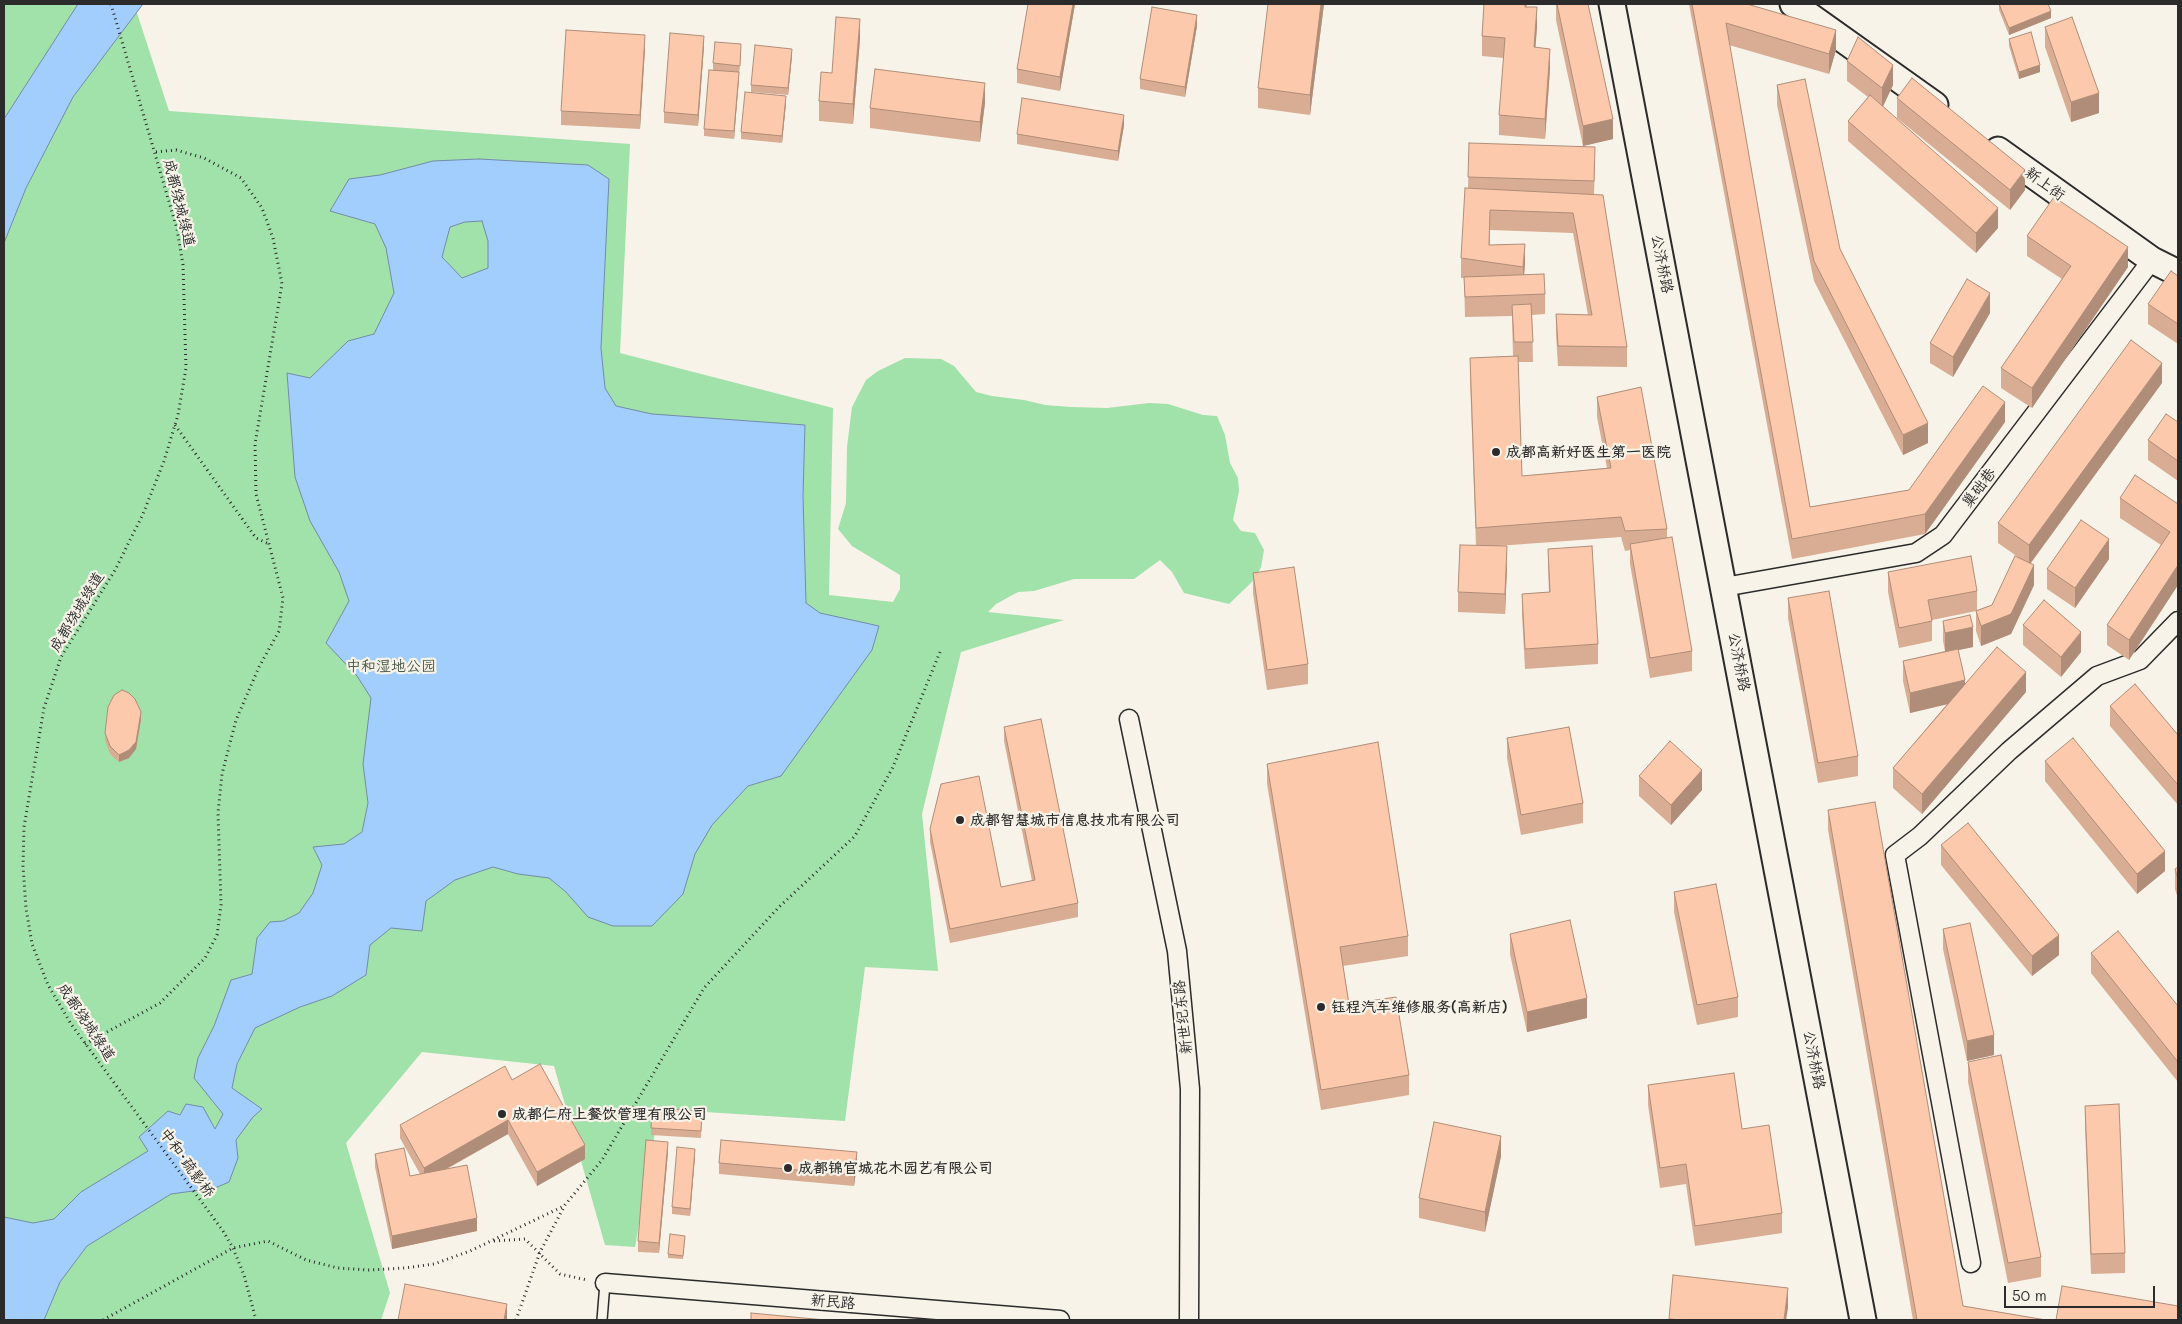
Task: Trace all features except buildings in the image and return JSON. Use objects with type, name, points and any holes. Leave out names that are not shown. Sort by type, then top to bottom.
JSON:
[{"type":"main road","name":"公济桥路","points":[[1612,4],[1863,1320]]},
{"type":"main road","points":[[1793,4],[1953,118]]},
{"type":"main road","name":"新上街","points":[[1977,135],[2152,260],[2178,273]]},
{"type":"street","name":"巢础巷","points":[[1724,587],[1916,553],[1943,535],[2152,260]]},
{"type":"street","points":[[1971,1263],[1894,855],[1920,836],[2009,751],[2097,676],[2140,660],[2178,621]]},
{"type":"street","name":"新世纪东路","points":[[1129,719],[1177,951],[1190,1088],[1189,1320]]},
{"type":"street","name":"新民路","points":[[605,1283],[1060,1320]]},
{"type":"lane","points":[[602,1320],[605,1283]]},
{"type":"path","name":"成都绕城绿道","points":[[111,4],[177,229],[183,265],[186,368],[175,425],[143,514],[115,570],[61,657],[44,708],[28,798],[23,866],[32,944],[48,985],[71,1024],[133,1107]]},
{"type":"path","points":[[85,1044],[160,1003],[205,958],[217,935],[221,905],[218,813],[222,774],[236,720],[279,631],[283,598],[256,494],[255,444],[282,284],[273,238],[262,208],[241,178],[204,158],[176,150],[155,152]]},
{"type":"path","points":[[175,425],[256,538],[269,544]]},
{"type":"path","points":[[516,1320],[540,1252],[565,1205],[602,1160],[704,988],[778,907],[855,836],[893,767],[940,652]]},
{"type":"path","name":"中和·疏影桥","points":[[133,1107],[223,1231],[233,1248]]},
{"type":"path","points":[[103,1320],[233,1248],[268,1241],[306,1260],[338,1268],[368,1270],[434,1264],[492,1242],[565,1205]]},
{"type":"path","points":[[492,1242],[525,1239],[560,1274],[605,1283]]},
{"type":"path","points":[[233,1248],[244,1276],[256,1320]]},
{"type":"green space","name":"中和湿地公园","points":[[4,4],[134,4],[169,111],[630,144],[620,353],[833,408],[829,595],[893,602],[900,589],[900,575],[852,546],[838,529],[846,503],[847,447],[852,407],[866,380],[878,371],[905,358],[941,359],[954,366],[976,392],[992,396],[1045,405],[1071,407],[1107,408],[1149,403],[1168,404],[1203,415],[1217,416],[1225,435],[1230,463],[1238,478],[1239,491],[1233,520],[1241,531],[1255,533],[1264,550],[1261,567],[1255,579],[1229,604],[1184,593],[1172,572],[1160,560],[1134,579],[1074,579],[1034,591],[1018,592],[996,604],[988,612],[1064,620],[961,652],[922,814],[938,971],[865,967],[845,1121],[659,1109],[635,1247],[605,1245],[554,1066],[422,1052],[346,1143],[390,1293],[381,1320],[4,1320]]},
{"type":"water","points":[[78,4],[143,4],[73,97],[26,188],[4,243],[4,119]]},
{"type":"water","points":[[479,159],[588,165],[609,179],[601,348],[605,388],[616,406],[652,414],[805,425],[803,496],[806,603],[820,613],[879,626],[872,650],[781,776],[748,786],[712,825],[695,854],[683,894],[652,926],[613,926],[588,917],[566,892],[549,878],[518,874],[493,867],[455,880],[426,901],[422,931],[391,928],[370,945],[366,975],[332,996],[300,1007],[255,1028],[237,1064],[232,1088],[262,1109],[253,1117],[236,1140],[238,1158],[229,1182],[215,1188],[171,1194],[87,1246],[60,1282],[44,1320],[4,1320],[4,1217],[33,1223],[54,1219],[81,1192],[148,1151],[139,1137],[168,1111],[180,1115],[186,1104],[203,1107],[215,1129],[223,1114],[194,1078],[198,1058],[214,1026],[231,980],[252,974],[257,938],[270,922],[283,921],[299,913],[313,893],[322,865],[313,847],[344,844],[362,832],[368,803],[363,764],[371,698],[357,676],[326,643],[349,601],[339,572],[310,521],[295,477],[287,373],[310,378],[348,341],[374,334],[394,293],[386,248],[375,224],[330,211],[349,179],[380,175],[433,161]],"holes":[[[482,221],[488,241],[488,268],[462,278],[442,257],[450,227],[465,222]]]},
{"type":"place","name":"成都高新好医生第一医院","points":[[1496,452]]},
{"type":"place","name":"成都智慧城市信息技术有限公司","points":[[960,820]]},
{"type":"place","name":"钰程汽车维修服务(高新店)","points":[[1321,1007]]},
{"type":"place","name":"成都仁府上餐饮管理有限公司","points":[[502,1114]]},
{"type":"place","name":"成都锦官城花木园艺有限公司","points":[[788,1168]]}]
